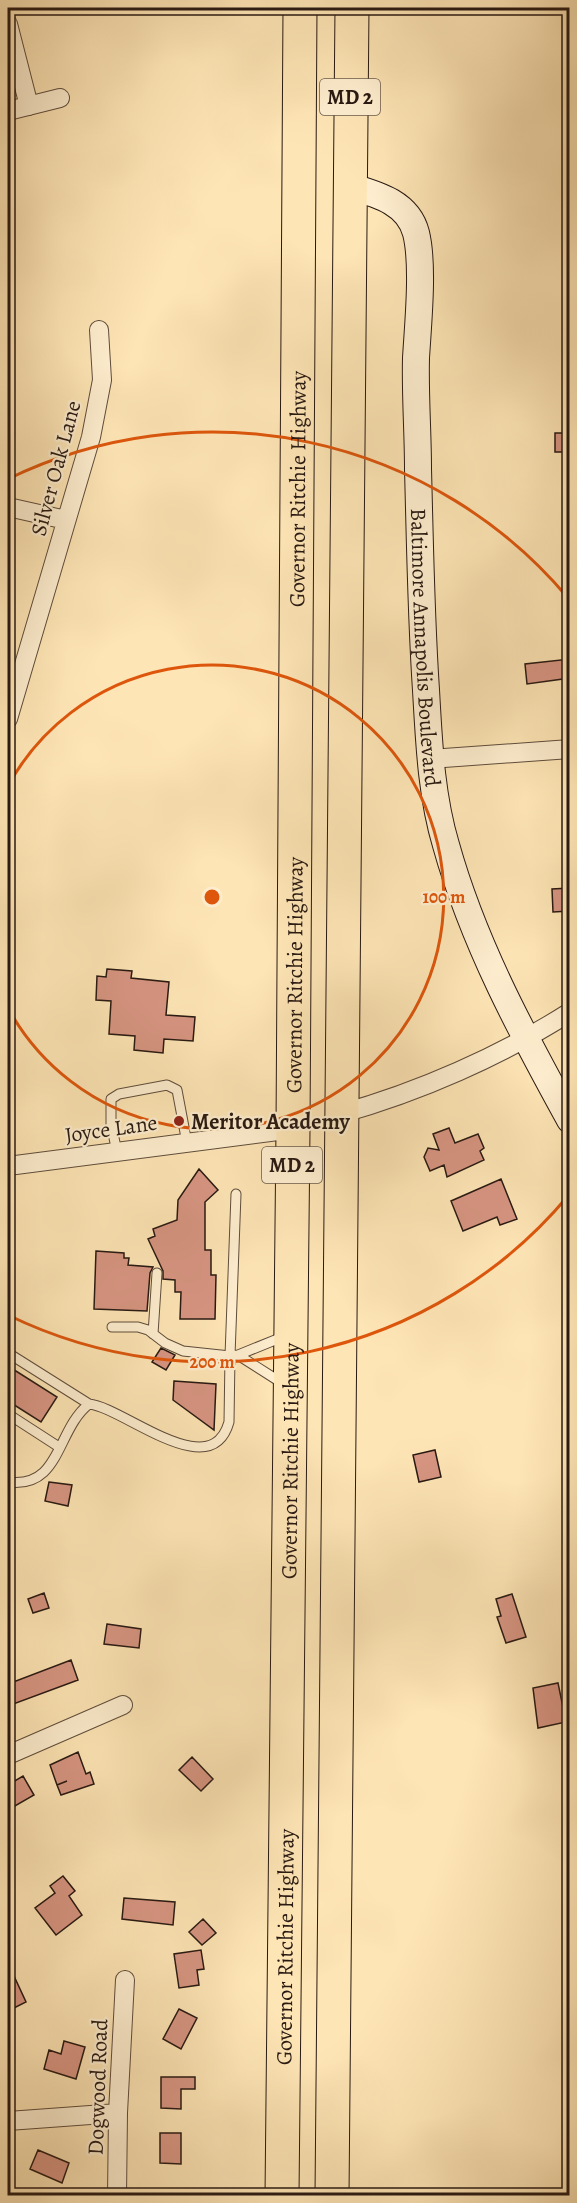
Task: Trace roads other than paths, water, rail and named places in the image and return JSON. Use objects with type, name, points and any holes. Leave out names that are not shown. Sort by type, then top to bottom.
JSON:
[{"type":"highway","name":"Governor Ritchie Highway","points":[[282,2196],[289,1334],[293,1129],[300,8]]},
{"type":"highway","name":"MD 2","points":[[332,2196],[340,1114],[352,8]]},
{"type":"highway","points":[[301,134],[316,170],[329,182],[349,186]]},
{"type":"highway","points":[[292,1025],[310,1100],[319,1110],[340,1114]]},
{"type":"highway","points":[[293,1129],[308,1125],[318,1128],[325,1141],[327,1218],[339,1264]]},
{"type":"street","points":[[8,24],[29,106]]},
{"type":"street","points":[[8,111],[60,98]]},
{"type":"street","name":"Baltimore Annapolis Boulevard","points":[[349,186],[377,194],[396,204],[408,217],[416,233],[419,290],[416,362],[422,618],[430,759],[445,843],[473,930],[526,1040],[570,1120]]},
{"type":"street","name":"Silver Oak Lane","points":[[8,719],[92,437],[102,380],[99,330]]},
{"type":"street","points":[[8,507],[66,520]]},
{"type":"street","points":[[430,759],[570,748]]},
{"type":"street","points":[[340,1114],[382,1102],[526,1040],[570,1012]]},
{"type":"street","name":"Joyce Lane","points":[[8,1166],[293,1129]]},
{"type":"street","points":[[8,1755],[123,1705]]},
{"type":"street","name":"Dogwood Road","points":[[117,2196],[118,2113],[125,1980]]},
{"type":"street","points":[[8,2121],[118,2113]]},
{"type":"lane","points":[[117,1152],[111,1124],[111,1099],[119,1094],[167,1085],[177,1090],[187,1143]]},
{"type":"lane","points":[[8,1353],[89,1404],[104,1408],[183,1446],[213,1443],[226,1432],[229,1422],[234,1355],[236,1194]]},
{"type":"lane","points":[[153,1334],[157,1273]]},
{"type":"lane","points":[[112,1327],[138,1327],[183,1351],[234,1355],[289,1334]]},
{"type":"lane","points":[[234,1355],[289,1388]]},
{"type":"lane","points":[[8,1482],[29,1483],[47,1470],[76,1417],[89,1404]]},
{"type":"lane","points":[[8,1414],[59,1448]]},
{"type":"place","name":"Meritor Academy","points":[[179,1121]]}]
